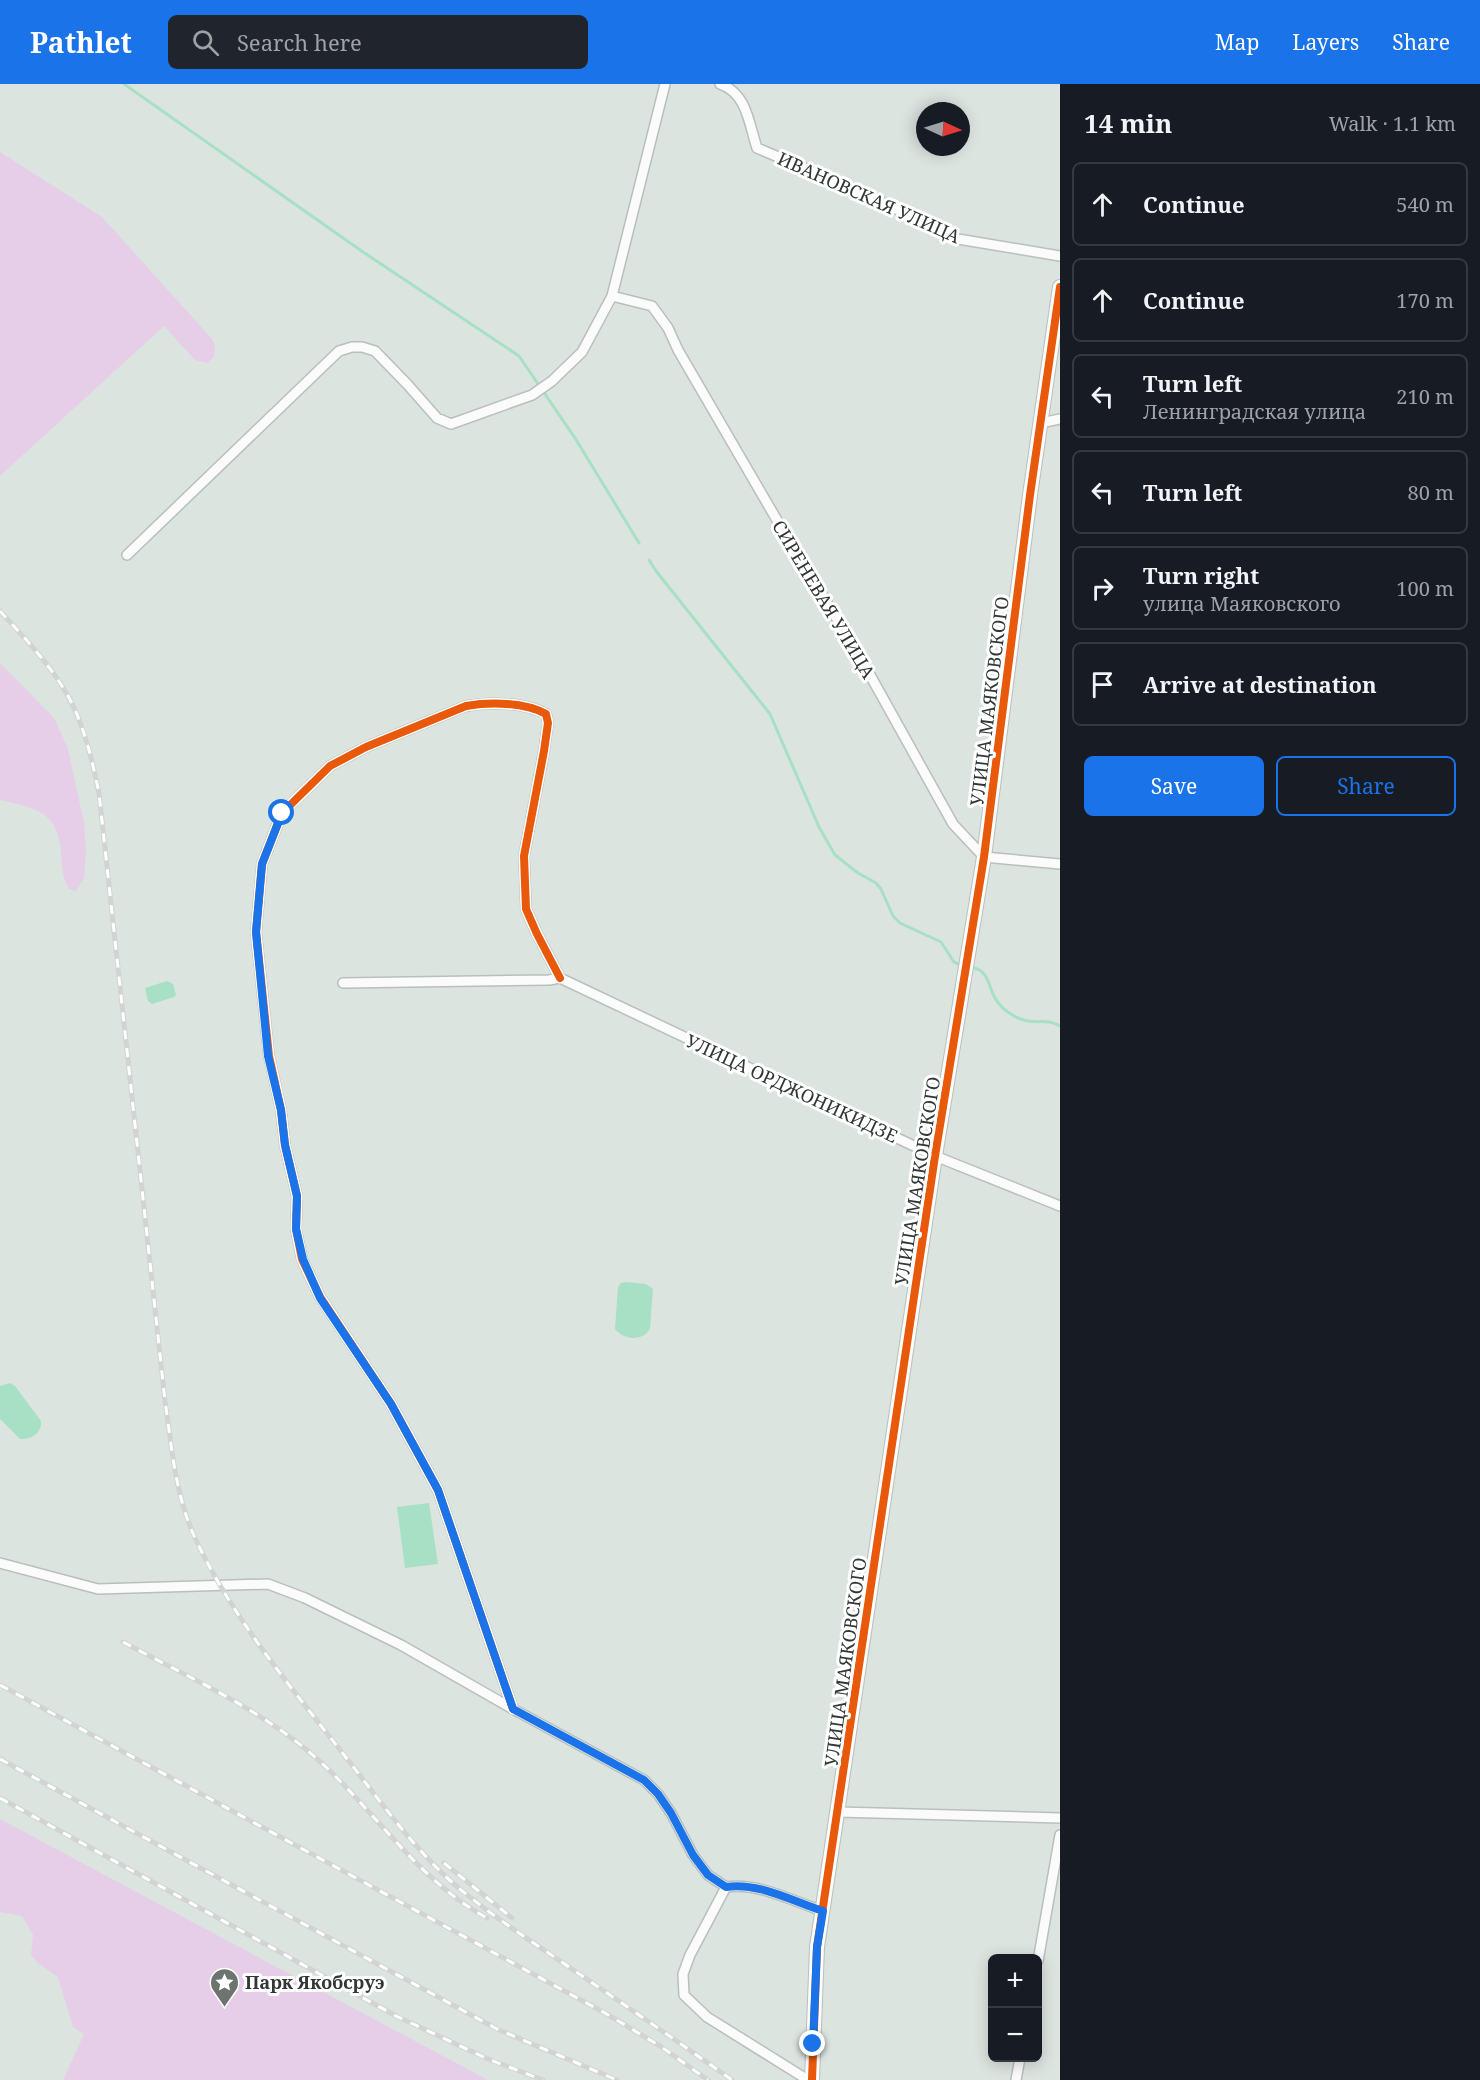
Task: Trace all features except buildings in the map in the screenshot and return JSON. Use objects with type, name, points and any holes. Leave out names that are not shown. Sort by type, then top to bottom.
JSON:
[{"type":"street","points":[[126,555],[339,351],[362,347],[375,351],[437,418],[451,424],[532,395],[552,381],[582,352],[612,296],[666,84]]},
{"type":"street","name":"ИВАНОВСКАЯ УЛИЦА","points":[[720,84],[735,91],[742,99],[757,148],[863,193],[958,239],[1060,256]]},
{"type":"street","name":"УЛИЦА МАЯКОВСКОГО","points":[[810,2080],[815,1966],[936,1156],[984,857],[1060,287]]},
{"type":"street","name":"СИРЕНЕВАЯ УЛИЦА","points":[[612,296],[652,306],[668,328],[786,537],[855,648],[952,824],[984,857]]},
{"type":"street","points":[[1041,423],[1060,419]]},
{"type":"street","points":[[343,983],[560,978],[526,909],[524,856],[548,723],[546,714],[538,710],[516,706],[478,704],[466,706],[366,747],[330,766],[282,813],[262,864],[256,932],[268,1056],[297,1196],[296,1229],[303,1259],[320,1298],[391,1404],[438,1490],[513,1709]]},
{"type":"street","points":[[984,857],[1060,864]]},
{"type":"street","name":"УЛИЦА ОРДЖОНИКИДЗЕ","points":[[560,978],[936,1156],[1060,1206]]},
{"type":"street","points":[[0,1563],[98,1589],[268,1584],[305,1599],[401,1645],[644,1780],[658,1794],[671,1813],[693,1855],[708,1875],[726,1887],[741,1885],[757,1888],[823,1911]]},
{"type":"street","points":[[838,1812],[1060,1818]]},
{"type":"street","points":[[1039,1954],[1060,1835]]},
{"type":"street","points":[[726,1887],[690,1955],[683,1974],[684,1995],[707,2018],[810,2080]]},
{"type":"street","points":[[1016,2080],[1019,2062]]},
{"type":"shaded area","points":[[0,152],[102,217],[212,339],[215,346],[214,357],[207,363],[195,360],[164,326],[0,476]]},
{"type":"shaded area","points":[[0,663],[54,718],[68,749],[84,823],[86,850],[84,878],[76,891],[69,889],[65,880],[59,838],[50,820],[34,809],[0,800]]},
{"type":"shaded area","points":[[167,981],[173,984],[176,995],[152,1004],[148,1001],[145,988]]},
{"type":"shaded area","points":[[621,1283],[646,1284],[653,1289],[650,1328],[643,1336],[628,1337],[615,1329],[618,1287]]},
{"type":"shaded area","points":[[10,1383],[15,1386],[41,1421],[40,1429],[31,1437],[20,1439],[0,1419],[0,1386]]},
{"type":"shaded area","points":[[429,1503],[438,1564],[405,1568],[397,1507]]},
{"type":"shaded area","name":"Парк Якобсруэ","points":[[0,1819],[486,2080],[63,2080],[84,2034],[73,2027],[58,1977],[39,1964],[31,1955],[33,1935],[22,1916],[0,1912]]},
{"type":"waterway","points":[[124,84],[363,252],[519,356],[575,438],[639,543]]},
{"type":"waterway","points":[[649,560],[770,714],[819,827],[835,855],[858,873],[876,883],[893,916],[900,923],[941,942],[954,962],[961,965]]},
{"type":"waterway","points":[[970,967],[982,972],[996,999],[1009,1013],[1024,1020],[1047,1022],[1060,1026]]},
{"type":"railway","points":[[0,611],[39,655],[68,695],[85,736],[93,764],[99,793],[172,1454],[183,1506],[196,1540],[227,1597],[264,1652],[396,1822],[438,1869],[495,1916],[732,2080]]},
{"type":"railway","points":[[123,1642],[242,1705],[287,1735],[331,1772],[415,1862],[461,1902],[487,1918]]},
{"type":"railway","points":[[0,1685],[605,2013],[660,2046],[708,2080]]},
{"type":"railway","points":[[0,1759],[497,2029],[617,2080]]},
{"type":"railway","points":[[0,1798],[396,2016],[488,2059],[543,2080]]},
{"type":"railway","points":[[444,1863],[512,1918]]},
{"type":"cycle path","points":[[812,2080],[817,1947],[935,1156],[984,857],[1030,495],[1060,287]]},
{"type":"cycle path","points":[[513,1709],[438,1490],[391,1404],[320,1297],[302,1259],[296,1229],[297,1196],[269,1056],[256,932],[262,864],[282,813],[330,766],[366,747],[466,706],[507,704],[528,707],[546,714],[548,723],[544,751],[524,856],[526,909],[560,978]]},
{"type":"place","name":"Парк Якобсруэ","points":[[224,2008]]},
{"type":"route","points":[[282,813],[262,864],[256,932],[268,1056],[297,1196],[296,1229],[303,1259],[320,1298],[391,1404],[438,1490],[513,1709],[644,1780],[658,1794],[671,1813],[693,1855],[708,1875],[726,1887],[741,1885],[757,1888],[823,1911],[814,1985],[813,2044]]}]
